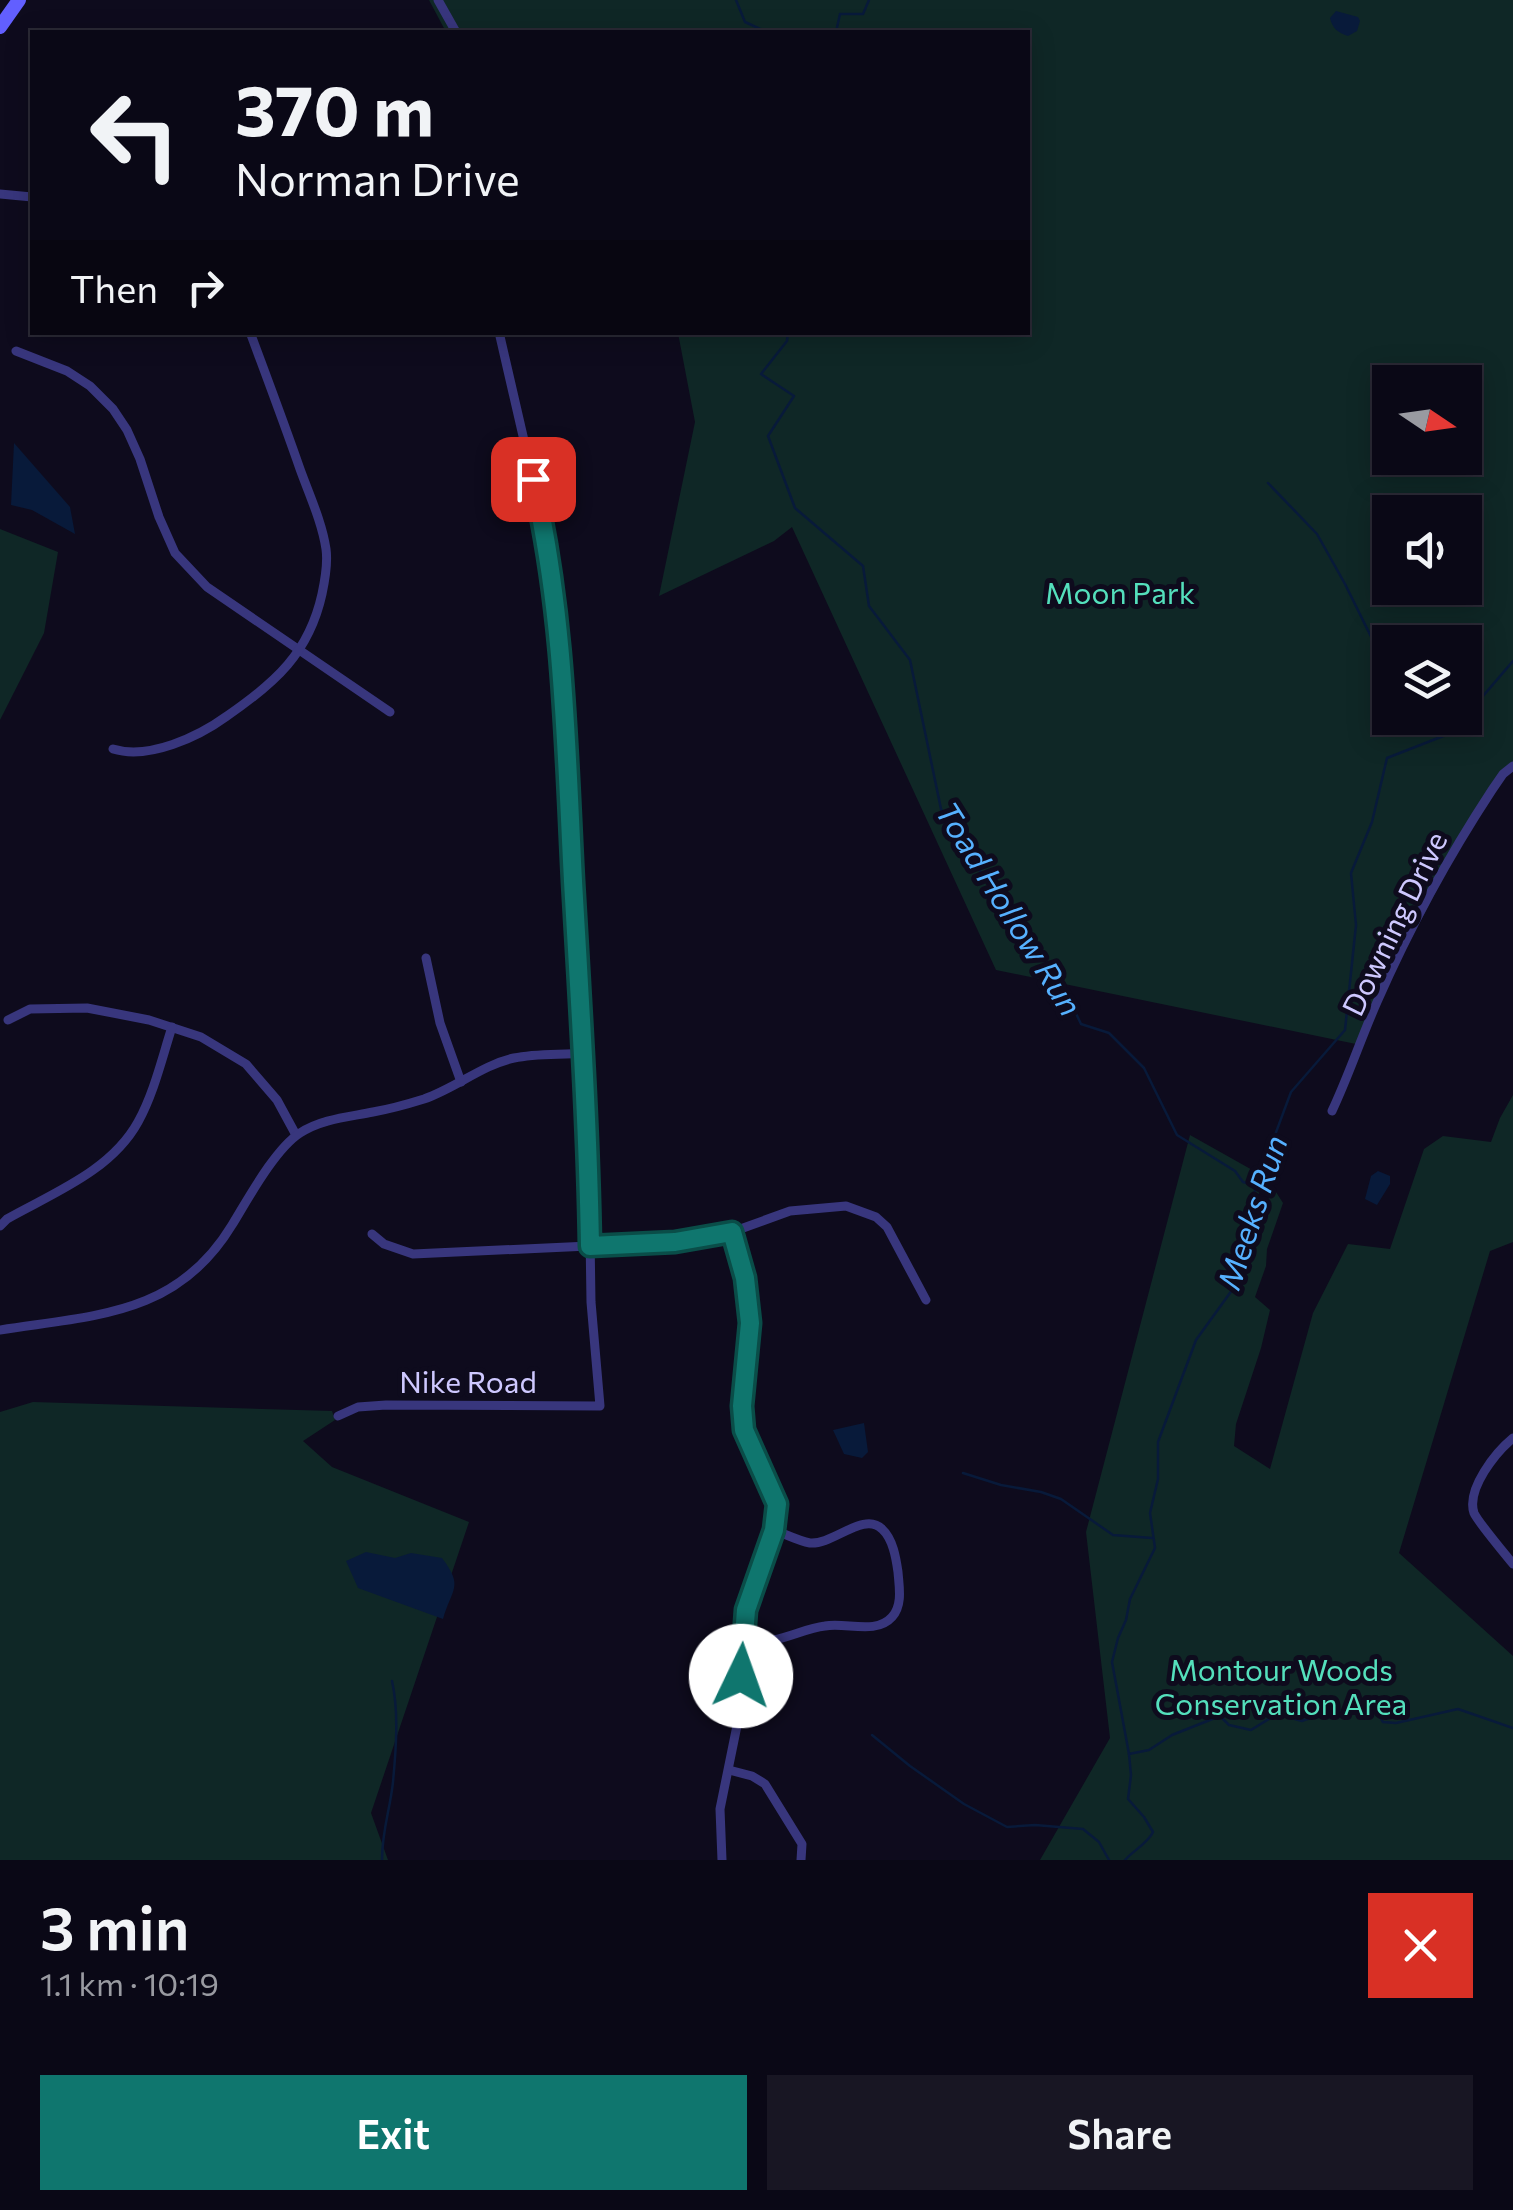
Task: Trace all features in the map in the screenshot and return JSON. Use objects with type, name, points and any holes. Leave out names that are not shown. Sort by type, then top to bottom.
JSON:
[{"type":"main road","points":[[0,26],[19,0]]},
{"type":"street","points":[[438,0],[455,30]]},
{"type":"street","points":[[0,194],[30,196]]},
{"type":"street","points":[[113,750],[167,748],[217,724],[279,674],[308,638],[318,616],[325,584],[326,550],[251,335]]},
{"type":"street","points":[[499,335],[541,514],[560,646],[569,765],[590,1246]]},
{"type":"street","points":[[16,351],[67,370],[113,409],[140,459],[175,553],[207,587],[390,712]]},
{"type":"street","name":"Downing Drive","points":[[1332,1111],[1427,898],[1492,790],[1513,766]]},
{"type":"street","points":[[426,958],[440,1023],[461,1082]]},
{"type":"street","points":[[8,1020],[30,1008],[87,1008],[149,1020],[201,1036],[246,1064],[277,1100],[296,1134]]},
{"type":"street","points":[[0,1226],[7,1218],[92,1171],[115,1152],[138,1123],[172,1026]]},
{"type":"street","points":[[0,1330],[122,1310],[160,1296],[199,1268],[221,1244],[265,1172],[296,1134],[317,1124],[428,1098],[480,1070],[515,1058],[583,1053]]},
{"type":"street","points":[[372,1234],[384,1244],[413,1254],[675,1242],[732,1232],[790,1211],[846,1206],[887,1227],[926,1300]]},
{"type":"street","points":[[722,1860],[720,1810],[740,1711],[746,1610],[774,1530],[777,1504],[744,1430],[743,1394],[750,1323],[745,1278],[732,1232]]},
{"type":"street","name":"Nike Road","points":[[338,1416],[358,1407],[386,1405],[600,1406],[590,1246]]},
{"type":"street","points":[[1513,1438],[1478,1480],[1474,1496],[1474,1512],[1513,1564]]},
{"type":"street","points":[[742,1640],[770,1642],[828,1625],[883,1624],[900,1602],[893,1545],[882,1528],[862,1524],[827,1541],[810,1542],[774,1530]]},
{"type":"street","points":[[729,1770],[765,1784],[802,1844],[801,1860]]},
{"type":"green space","name":"Moon Park","points":[[429,0],[1513,0],[1513,770],[1494,781],[1356,1044],[996,970],[792,527],[774,541],[659,596],[695,422],[678,335],[1030,335],[1030,30],[445,30]]},
{"type":"green space","points":[[0,529],[58,552],[44,633],[0,720]]},
{"type":"green space","name":"Montour Woods Conservation Area","points":[[1513,1095],[1513,1242],[1490,1251],[1399,1553],[1513,1656],[1513,1860],[1040,1860],[1110,1738],[1086,1532],[1190,1135],[1263,1176],[1249,1234],[1262,1204],[1276,1192],[1283,1203],[1255,1297],[1270,1310],[1236,1424],[1234,1446],[1270,1469],[1313,1313],[1348,1244],[1390,1249],[1424,1149],[1443,1136],[1491,1142]]},
{"type":"green space","points":[[33,1402],[332,1411],[335,1420],[303,1441],[332,1467],[469,1522],[371,1813],[388,1860],[0,1860],[0,1412]]},
{"type":"water","points":[[1336,11],[1358,17],[1357,31],[1348,36],[1336,30],[1330,18]]},
{"type":"water","points":[[14,443],[70,507],[75,534],[32,510],[11,505]]},
{"type":"water","points":[[1378,1171],[1390,1176],[1390,1184],[1377,1205],[1365,1199],[1371,1176]]},
{"type":"water","points":[[864,1423],[868,1452],[862,1458],[844,1454],[833,1430]]},
{"type":"water","points":[[366,1552],[395,1558],[411,1553],[442,1558],[454,1582],[443,1619],[358,1588],[346,1561]]},
{"type":"waterway","points":[[736,0],[745,22],[763,30]]},
{"type":"waterway","name":"Toad Hollow Run","points":[[836,30],[840,14],[863,14],[869,0]]},
{"type":"waterway","name":"Toad Hollow Run","points":[[788,335],[761,374],[794,396],[768,436],[795,508],[863,566],[869,606],[910,660],[941,809],[1011,920],[1061,982],[1081,1024],[1109,1033],[1144,1068],[1177,1135],[1235,1171],[1243,1182],[1254,1185]]},
{"type":"waterway","points":[[1268,483],[1317,534],[1372,639]]},
{"type":"waterway","name":"Meeks Run","points":[[1482,697],[1513,661]]},
{"type":"waterway","name":"Meeks Run","points":[[1125,1860],[1153,1832],[1128,1799],[1129,1754],[1112,1662],[1130,1599],[1155,1548],[1150,1513],[1158,1479],[1158,1442],[1196,1340],[1235,1286],[1256,1186],[1291,1092],[1345,1030],[1356,925],[1351,873],[1372,822],[1387,758],[1446,735]]},
{"type":"waterway","points":[[963,1473],[1061,1499],[1113,1535],[1152,1538]]},
{"type":"waterway","points":[[382,1860],[396,1744],[392,1681]]},
{"type":"waterway","points":[[1129,1754],[1149,1750],[1172,1735],[1220,1716],[1229,1725],[1251,1730],[1277,1714],[1302,1721],[1376,1710],[1383,1722],[1396,1723],[1458,1709],[1513,1728]]},
{"type":"waterway","points":[[872,1735],[964,1804],[1007,1827],[1083,1829],[1099,1842],[1109,1860]]},
{"type":"route","points":[[533,479],[560,646],[569,765],[590,1246],[675,1242],[732,1232],[745,1278],[750,1323],[742,1406],[744,1430],[777,1504],[774,1530],[746,1610],[741,1676]]}]
